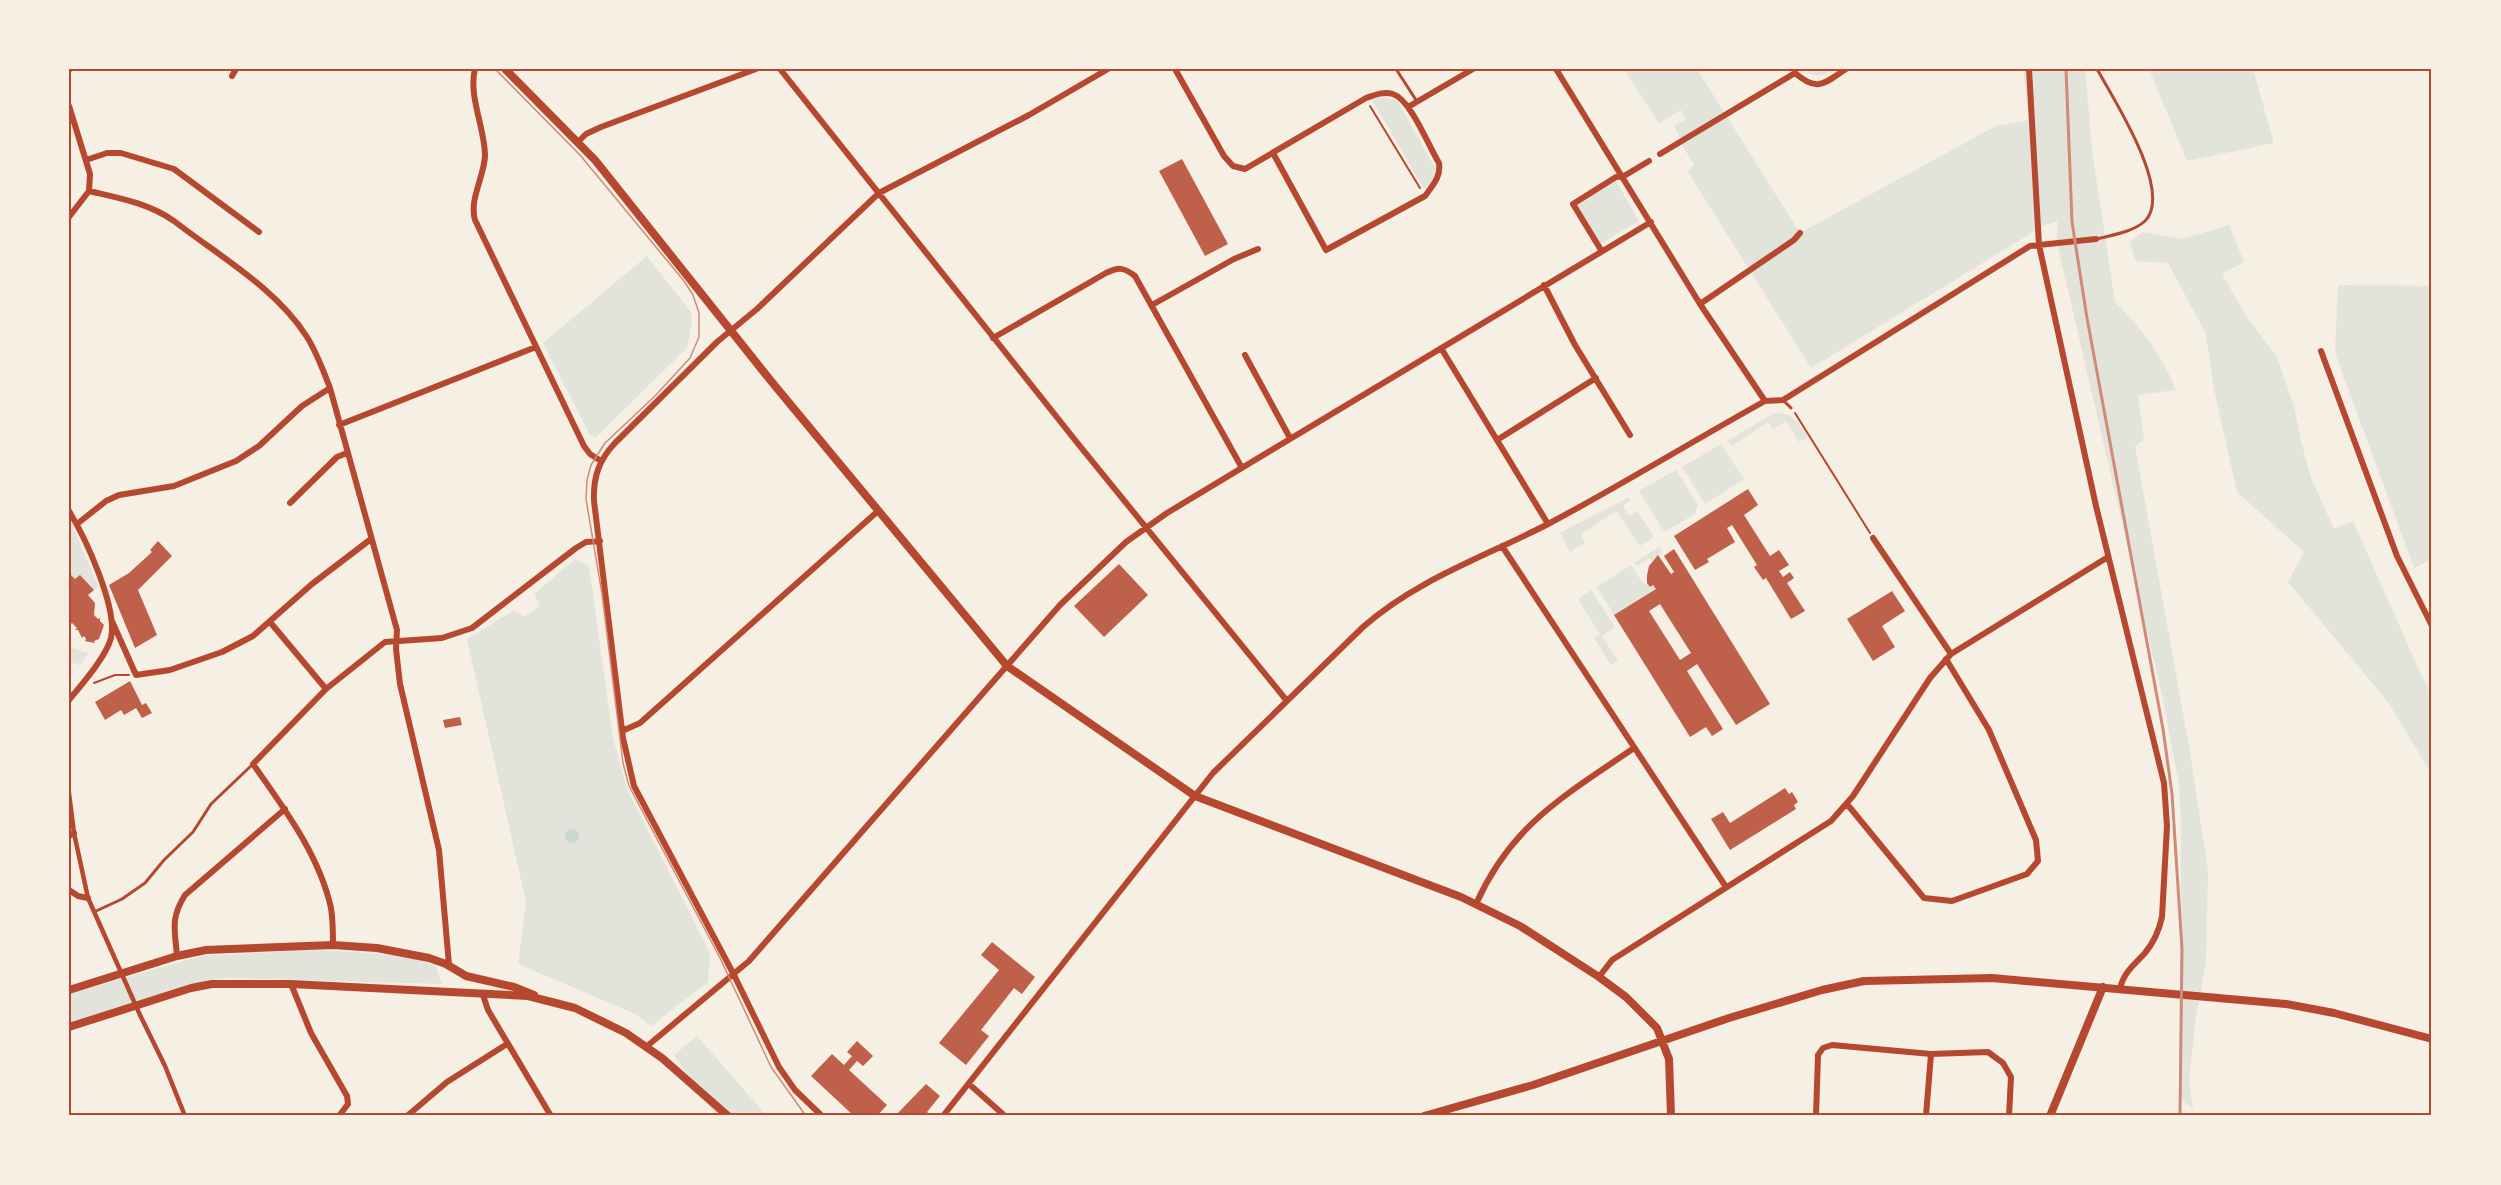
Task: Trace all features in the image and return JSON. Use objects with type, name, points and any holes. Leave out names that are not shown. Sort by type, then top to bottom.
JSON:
[{"type":"main road","points":[[505,69],[578,142],[650,227],[878,511],[1007,666],[1195,796],[1476,904],[1520,926],[1599,977],[1646,1015],[1662,1040],[1669,1059],[1671,1116]]},
{"type":"main road","points":[[69,990],[177,956],[206,950],[333,945],[377,948],[429,958],[449,965],[461,974],[520,988],[614,1026],[646,1047],[728,1116]]},
{"type":"main road","points":[[458,993],[464,984],[461,974]]},
{"type":"main road","points":[[1424,1116],[1533,1085],[1662,1040],[1822,990],[1864,981],[1981,978],[2286,1004],[2334,1013],[2432,1039]]},
{"type":"main road","points":[[483,995],[489,982]]},
{"type":"main road","points":[[69,1027],[135,1005],[212,984],[291,984],[541,998]]},
{"type":"street","points":[[232,76],[237,69]]},
{"type":"street","points":[[476,69],[474,84],[485,155],[475,201],[475,220],[584,446],[601,461]]},
{"type":"street","points":[[578,142],[586,134],[601,127],[756,69]]},
{"type":"street","points":[[780,69],[993,338],[1287,701]]},
{"type":"street","points":[[822,1116],[795,1090],[779,1067],[734,975],[637,793],[626,759],[622,731],[594,486],[601,461],[615,443],[879,193],[1029,115],[1108,69]]},
{"type":"street","points":[[1175,69],[1224,156],[1233,166],[1245,169],[1366,98],[1382,92],[1393,94],[1408,107],[1439,163],[1440,172],[1435,184],[1425,196],[1326,250],[1273,153]]},
{"type":"street","points":[[1408,107],[1473,69]]},
{"type":"street","points":[[1556,69],[1624,176],[1700,304],[1765,401]]},
{"type":"street","points":[[1660,154],[1795,71],[1812,85],[1821,84],[1846,69]]},
{"type":"street","points":[[2029,69],[2039,245],[2108,557],[2162,774],[2167,812],[2164,900],[2159,931],[2146,951],[2127,972],[2120,989]]},
{"type":"street","points":[[69,106],[90,174],[89,191],[69,217]]},
{"type":"street","points":[[86,160],[107,153],[121,153],[174,169],[259,232]]},
{"type":"street","points":[[1601,250],[1573,204],[1616,177],[1624,176],[1649,161]]},
{"type":"street","points":[[89,191],[159,210],[266,291],[307,337],[330,388],[397,630],[396,649],[400,684],[439,850],[449,965]]},
{"type":"street","points":[[646,1047],[749,961],[1067,597],[1145,527],[1601,250],[1651,222]]},
{"type":"street","points":[[1700,304],[1794,240],[1800,233]]},
{"type":"street","points":[[943,1116],[1213,774],[1384,609],[1414,589],[1548,524],[1765,401],[1783,400],[2030,246],[2096,239]]},
{"type":"street","points":[[1152,304],[1258,249]]},
{"type":"street","points":[[993,338],[1119,267],[1135,276],[1242,468]]},
{"type":"street","points":[[1544,285],[1575,345],[1630,435]]},
{"type":"street","points":[[339,425],[536,347]]},
{"type":"street","points":[[1441,348],[1548,524]]},
{"type":"street","points":[[2321,351],[2397,556],[2432,626]]},
{"type":"street","points":[[1245,355],[1290,438]]},
{"type":"street","points":[[1497,440],[1596,378]]},
{"type":"street","points":[[77,524],[106,501],[119,495],[174,486],[236,461],[259,446],[302,406],[330,388]]},
{"type":"street","points":[[290,504],[337,457],[347,453]]},
{"type":"street","points":[[69,511],[77,524],[107,595],[112,621],[136,675],[170,670],[222,652],[253,636],[312,584],[371,539]]},
{"type":"street","points":[[622,731],[629,730],[640,723],[878,511]]},
{"type":"street","points":[[1847,804],[1924,898],[1952,900],[2027,874],[2038,861],[2036,840],[1989,730],[1948,656],[1873,538]]},
{"type":"street","points":[[333,945],[331,909],[324,884],[285,809],[253,764],[327,690],[385,642],[442,638],[472,628],[576,548],[586,542],[600,541]]},
{"type":"street","points":[[1502,546],[1726,887]]},
{"type":"street","points":[[1599,977],[1611,960],[1831,821],[1847,804],[1930,678],[1948,656],[2108,557]]},
{"type":"street","points":[[69,700],[98,662],[111,639],[112,621]]},
{"type":"street","points":[[270,622],[327,690]]},
{"type":"street","points":[[1476,904],[1501,858],[1539,815],[1634,748]]},
{"type":"street","points":[[69,793],[71,834],[88,898],[135,1005],[165,1066],[185,1116]]},
{"type":"street","points":[[177,956],[175,911],[185,896],[192,887],[285,809]]},
{"type":"street","points":[[69,890],[78,896],[88,898]]},
{"type":"street","points":[[291,984],[311,1034],[347,1096],[348,1104],[339,1116]]},
{"type":"street","points":[[2050,1116],[2103,987]]},
{"type":"street","points":[[483,995],[486,1006],[507,1044],[550,1116]]},
{"type":"street","points":[[407,1116],[447,1082],[507,1044]]},
{"type":"street","points":[[1816,1116],[1818,1055],[1823,1048],[1832,1045],[1931,1054],[1988,1052],[2003,1063],[2011,1077],[2009,1116]]},
{"type":"street","points":[[1926,1116],[1931,1054]]},
{"type":"street","points":[[969,1084],[1005,1116]]},
{"type":"lane","points":[[1396,69],[1417,102]]},
{"type":"lane","points":[[2096,239],[2130,230],[2144,222],[2153,206],[2150,180],[2136,138],[2097,69]]},
{"type":"lane","points":[[1783,400],[1791,408]]},
{"type":"lane","points":[[94,912],[122,899],[145,883],[164,860],[193,832],[211,804],[253,764]]},
{"type":"path","points":[[1366,98],[1425,196]]},
{"type":"path","points":[[1791,408],[1873,538]]},
{"type":"path","points":[[77,690],[115,675],[136,675]]},
{"type":"shaded area","points":[[1624,69],[1697,69],[1800,233],[1996,126],[2029,120],[2023,69],[2085,69],[2092,150],[2115,302],[2150,343],[2176,390],[2138,395],[2144,440],[2135,446],[2190,752],[2208,871],[2206,961],[2196,1017],[2189,1081],[2193,1109],[2179,1097],[2181,823],[2179,785],[2163,700],[2057,243],[2057,221],[2043,226],[1811,368],[1688,172],[1694,165],[1674,126],[1686,119],[1681,110],[1659,123]]},
{"type":"shaded area","points":[[1803,69],[1834,69],[1818,75]]},
{"type":"shaded area","points":[[2149,69],[2253,69],[2274,143],[2187,161]]},
{"type":"shaded area","points":[[1384,96],[1398,102],[1434,166],[1433,179],[1424,189],[1372,100]]},
{"type":"shaded area","points":[[1616,181],[1639,221],[1600,244],[1577,205]]},
{"type":"shaded area","points":[[2229,225],[2244,262],[2222,274],[2245,314],[2277,357],[2294,406],[2311,478],[2334,529],[2353,521],[2422,677],[2432,694],[2432,775],[2388,702],[2288,582],[2304,552],[2237,492],[2214,390],[2206,334],[2168,263],[2135,261],[2130,241],[2143,232],[2182,239]]},
{"type":"shaded area","points":[[647,256],[691,312],[692,321],[687,348],[596,437],[590,435],[543,343]]},
{"type":"shaded area","points":[[2338,285],[2432,286],[2432,559],[2414,568],[2335,353]]},
{"type":"shaded area","points":[[1775,413],[1791,417],[1808,437],[1799,442],[1786,421],[1773,429],[1768,422],[1732,446],[1728,440]]},
{"type":"shaded area","points":[[1721,444],[1744,479],[1705,504],[1682,467]]},
{"type":"shaded area","points":[[1676,470],[1698,505],[1695,514],[1666,531],[1663,530],[1639,491]]},
{"type":"shaded area","points":[[1629,497],[1631,500],[1623,506],[1629,516],[1637,511],[1654,537],[1640,546],[1616,511],[1581,534],[1585,543],[1570,552],[1560,533]]},
{"type":"shaded area","points":[[69,517],[98,586],[94,590],[80,575],[75,579],[69,573]]},
{"type":"shaded area","points":[[1659,547],[1662,552],[1652,561],[1649,558],[1637,566],[1634,563]]},
{"type":"shaded area","points":[[575,559],[589,566],[613,738],[627,789],[710,953],[708,982],[651,1026],[635,1014],[518,964],[526,902],[467,639],[514,610],[525,617],[540,606],[534,594]]},
{"type":"shaded area","points":[[1631,565],[1644,585],[1647,583],[1650,587],[1653,585],[1656,589],[1614,615],[1597,587]]},
{"type":"shaded area","points":[[1591,590],[1615,627],[1602,636],[1618,661],[1611,665],[1594,638],[1600,634],[1578,599]]},
{"type":"shaded area","points":[[69,647],[88,653],[80,666],[76,663],[69,664]]},
{"type":"shaded area","points":[[569,829],[575,829],[579,836],[575,843],[569,843],[565,839],[565,833]]},
{"type":"shaded area","points":[[312,950],[405,957],[435,965],[442,984],[226,978],[190,984],[69,1023],[69,994],[201,956]]},
{"type":"shaded area","points":[[697,1036],[767,1116],[716,1116],[674,1055]]},
{"type":"building","points":[[1182,159],[1228,244],[1205,256],[1159,171]]},
{"type":"building","points":[[1748,489],[1758,505],[1744,515],[1770,556],[1779,550],[1789,565],[1779,571],[1783,577],[1790,572],[1794,578],[1787,583],[1805,611],[1791,619],[1766,578],[1763,580],[1754,567],[1757,565],[1732,525],[1727,528],[1735,542],[1707,559],[1709,562],[1695,570],[1674,536]]},
{"type":"building","points":[[158,541],[172,556],[138,590],[157,635],[135,648],[109,585],[129,573],[152,552],[150,550]]},
{"type":"building","points":[[1674,549],[1770,704],[1736,725],[1697,664],[1687,671],[1723,729],[1712,736],[1706,727],[1690,737],[1614,615],[1656,589],[1647,583],[1647,575],[1649,566],[1658,555],[1671,574],[1674,572],[1664,556]],"holes":[[[1660,604],[1691,653],[1680,660],[1649,611]]]},
{"type":"building","points":[[1119,564],[1148,595],[1104,637],[1074,606]]},
{"type":"building","points":[[69,573],[75,579],[80,575],[94,590],[88,595],[95,603],[94,615],[100,618],[104,625],[95,643],[85,641],[84,636],[82,638],[72,623],[69,626]]},
{"type":"building","points":[[1892,591],[1905,611],[1882,626],[1895,647],[1873,661],[1847,619]]},
{"type":"building","points":[[130,681],[142,705],[146,703],[152,713],[142,718],[136,708],[124,715],[121,710],[105,720],[95,702]]},
{"type":"building","points":[[460,717],[462,725],[445,728],[443,720]]},
{"type":"building","points":[[1785,788],[1789,794],[1792,792],[1798,802],[1794,805],[1796,809],[1730,850],[1711,819],[1723,812],[1730,823]]},
{"type":"building","points":[[992,942],[1035,977],[1022,994],[1014,988],[981,1030],[989,1036],[966,1065],[939,1043],[999,970],[981,955]]},
{"type":"building","points":[[857,1041],[873,1056],[863,1066],[857,1061],[849,1070],[887,1105],[877,1116],[854,1116],[811,1076],[832,1054],[844,1065],[852,1056],[847,1052]]},
{"type":"building","points":[[926,1084],[940,1096],[927,1112],[932,1116],[895,1116]]},
{"type":"tram line","points":[[495,69],[580,155],[684,281],[693,295],[699,313],[699,337],[690,358],[655,396],[605,443],[591,465],[586,499],[602,594],[623,763],[629,786],[720,958],[771,1067],[806,1116]]},
{"type":"railway","points":[[2066,69],[2072,222],[2087,318],[2163,729],[2172,794],[2182,949],[2180,1116]]}]
